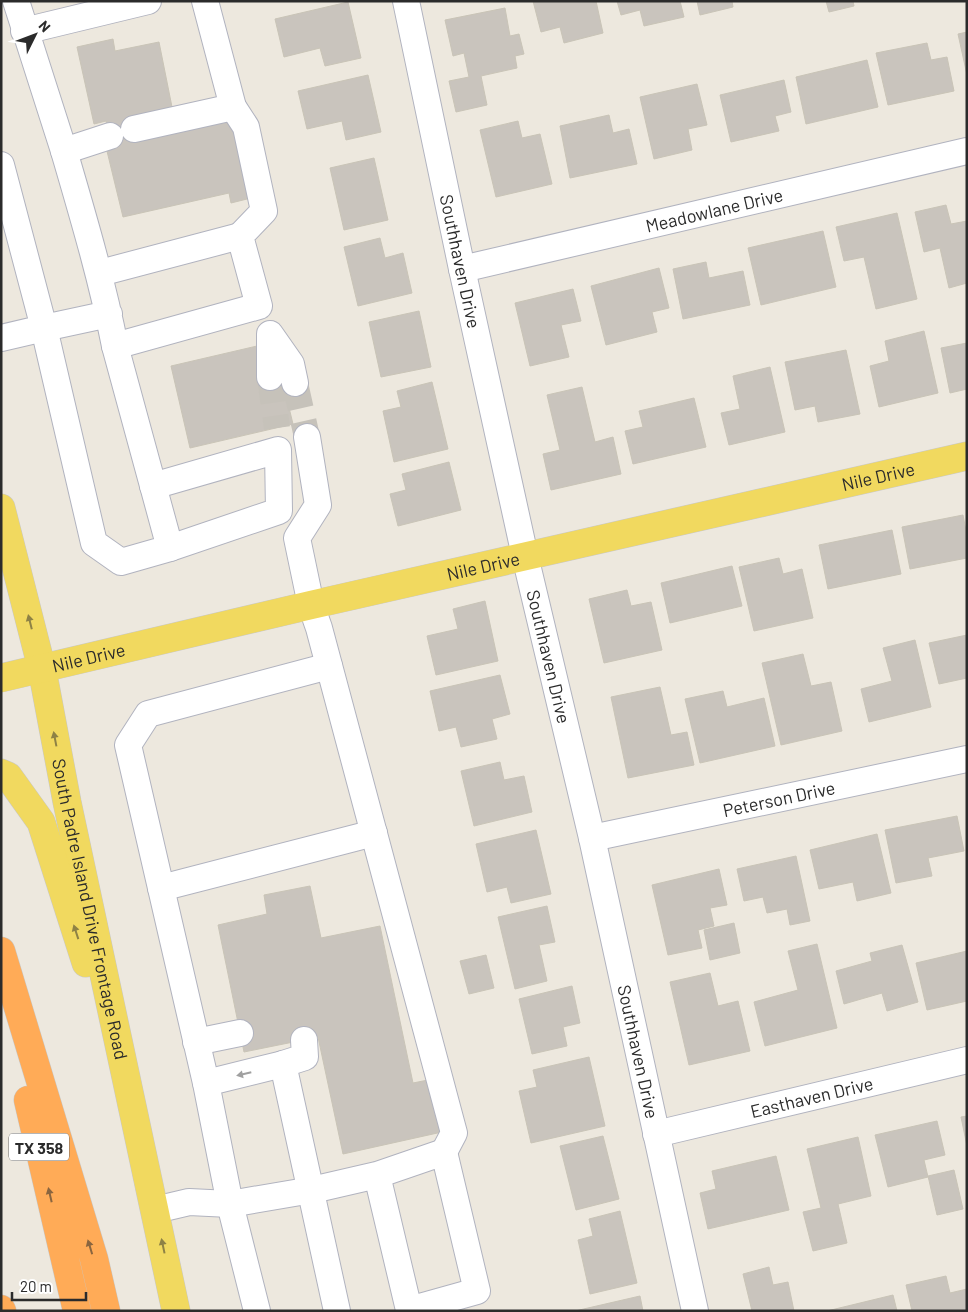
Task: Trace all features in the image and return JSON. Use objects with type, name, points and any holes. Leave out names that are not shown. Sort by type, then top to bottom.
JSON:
[{"type":"highway","points":[[1,951],[94,1259],[106,1311]]},
{"type":"highway","name":"TX 358","points":[[1,983],[77,1311]]},
{"type":"main road","name":"Nile Drive","points":[[1,678],[311,605],[967,456]]},
{"type":"main road","name":"South Padre Island Drive Frontage Road","points":[[1,508],[42,669],[67,802],[176,1311]]},
{"type":"main road","points":[[1,773],[8,776],[41,822],[138,1129]]},
{"type":"street","points":[[16,1],[64,151],[100,273],[115,346],[170,548]]},
{"type":"street","points":[[24,30],[148,1]]},
{"type":"street","points":[[100,273],[240,236],[264,211],[246,127],[233,107],[204,1]]},
{"type":"street","name":"Southhaven Drive","points":[[406,1],[525,556],[592,838],[695,1311]]},
{"type":"street","points":[[64,151],[122,133],[233,107]]},
{"type":"street","name":"Meadowlane Drive","points":[[462,269],[967,150]]},
{"type":"street","points":[[1,165],[44,328],[94,543],[121,562],[170,548],[279,511]]},
{"type":"street","points":[[240,236],[259,306],[270,334],[291,364],[282,380]]},
{"type":"street","points":[[115,346],[259,306]]},
{"type":"street","points":[[1,338],[109,314]]},
{"type":"street","points":[[297,538],[318,505],[308,437]]},
{"type":"street","points":[[153,486],[277,439],[279,511],[297,538],[311,605],[454,1133],[444,1152],[477,1291],[409,1310],[376,1175]]},
{"type":"street","points":[[257,1311],[230,1204],[206,1083],[128,744],[148,714],[329,666]]},
{"type":"street","name":"Peterson Drive","points":[[592,838],[967,759]]},
{"type":"street","points":[[161,888],[374,833]]},
{"type":"street","points":[[196,1042],[240,1032]]},
{"type":"street","points":[[206,1083],[305,1057],[304,1040]]},
{"type":"street","name":"Easthaven Drive","points":[[656,1134],[967,1060]]},
{"type":"street","points":[[283,1064],[337,1311]]},
{"type":"street","points":[[155,1210],[189,1202],[230,1204],[312,1190],[376,1175],[444,1152]]},
{"type":"building","points":[[533,1],[596,1],[603,33],[564,43],[560,27],[541,32]]},
{"type":"building","points":[[617,1],[680,1],[684,17],[644,26],[640,10],[621,15]]},
{"type":"building","points":[[697,1],[732,1],[733,7],[700,15]]},
{"type":"building","points":[[826,1],[853,1],[854,6],[829,12]]},
{"type":"building","points":[[348,2],[361,58],[325,66],[320,48],[284,57],[275,19]]},
{"type":"building","points":[[505,8],[510,36],[519,34],[524,54],[515,56],[517,68],[481,76],[487,105],[456,112],[449,81],[469,77],[464,53],[453,56],[445,20]]},
{"type":"building","points":[[967,32],[967,75],[958,34]]},
{"type":"building","points":[[113,39],[115,51],[159,42],[172,107],[131,116],[136,142],[235,120],[251,198],[231,203],[229,193],[123,217],[106,147],[112,146],[106,121],[94,124],[77,47]]},
{"type":"building","points":[[927,43],[931,60],[947,57],[954,91],[888,105],[876,53]]},
{"type":"building","points":[[867,60],[878,107],[806,124],[796,77]]},
{"type":"building","points":[[368,75],[381,132],[346,140],[342,121],[307,129],[298,91]]},
{"type":"building","points":[[784,80],[791,112],[775,116],[779,131],[731,142],[720,95]]},
{"type":"building","points":[[697,84],[707,125],[688,129],[692,150],[654,159],[640,97]]},
{"type":"building","points":[[609,115],[613,133],[629,129],[637,164],[570,178],[560,126]]},
{"type":"building","points":[[518,121],[522,138],[540,134],[552,184],[496,197],[480,130]]},
{"type":"building","points":[[374,158],[388,220],[344,230],[330,168]]},
{"type":"building","points":[[946,205],[951,224],[967,221],[967,283],[949,288],[940,248],[924,252],[915,212]]},
{"type":"building","points":[[897,213],[917,299],[876,309],[864,257],[844,261],[836,227]]},
{"type":"building","points":[[823,231],[836,287],[761,305],[748,248]]},
{"type":"building","points":[[380,238],[385,258],[403,253],[412,293],[358,306],[344,247]]},
{"type":"building","points":[[706,262],[709,278],[743,271],[750,305],[683,319],[673,269]]},
{"type":"building","points":[[659,268],[669,308],[652,312],[657,332],[606,345],[591,286]]},
{"type":"building","points":[[573,289],[581,321],[561,325],[569,357],[530,366],[515,303]]},
{"type":"building","points":[[419,311],[431,367],[381,377],[369,322]]},
{"type":"building","points":[[924,331],[938,393],[879,407],[870,366],[889,361],[885,341]]},
{"type":"building","points":[[967,343],[967,389],[950,393],[941,348]]},
{"type":"building","points":[[257,346],[264,379],[281,375],[293,424],[190,448],[171,366]]},
{"type":"building","points":[[846,350],[860,414],[818,422],[815,406],[795,410],[785,362]]},
{"type":"building","points":[[770,367],[785,432],[729,445],[721,413],[740,409],[733,376]]},
{"type":"building","points":[[432,382],[448,449],[394,462],[383,411],[401,407],[397,391]]},
{"type":"building","points":[[582,387],[595,442],[613,437],[621,474],[551,490],[543,454],[560,450],[547,395]]},
{"type":"building","points":[[694,398],[706,447],[633,464],[625,431],[643,427],[639,411]]},
{"type":"building","points":[[449,462],[461,510],[398,526],[390,494],[406,490],[402,474]]},
{"type":"building","points":[[963,515],[967,536],[967,558],[910,569],[902,527]]},
{"type":"building","points":[[892,530],[901,574],[828,589],[819,545]]},
{"type":"building","points":[[779,558],[783,574],[802,569],[813,618],[754,631],[739,567]]},
{"type":"building","points":[[732,566],[742,606],[670,623],[661,583]]},
{"type":"building","points":[[627,590],[631,606],[651,602],[662,650],[604,663],[589,599]]},
{"type":"building","points":[[485,601],[498,661],[436,675],[427,636],[458,629],[453,609]]},
{"type":"building","points":[[967,635],[967,678],[939,684],[929,643]]},
{"type":"building","points":[[915,640],[931,707],[869,722],[861,689],[892,681],[883,648]]},
{"type":"building","points":[[803,654],[811,686],[831,682],[842,731],[781,745],[762,663]]},
{"type":"building","points":[[500,675],[510,714],[492,719],[497,739],[461,747],[456,727],[439,731],[430,691]]},
{"type":"building","points":[[660,687],[671,735],[687,732],[694,765],[628,778],[611,697]]},
{"type":"building","points":[[723,691],[727,707],[764,698],[775,746],[700,763],[685,699]]},
{"type":"building","points":[[500,762],[504,780],[524,776],[532,812],[474,826],[461,771]]},
{"type":"building","points":[[957,816],[964,851],[928,858],[932,876],[896,883],[885,830]]},
{"type":"building","points":[[536,830],[551,894],[511,903],[507,887],[487,892],[476,844]]},
{"type":"building","points":[[877,834],[891,893],[857,901],[853,882],[819,889],[810,850]]},
{"type":"building","points":[[796,856],[810,921],[790,925],[787,909],[767,913],[763,897],[744,901],[737,869]]},
{"type":"building","points":[[719,869],[727,905],[710,908],[714,926],[698,930],[702,948],[668,955],[652,885]]},
{"type":"building","points":[[310,886],[321,938],[380,926],[413,1083],[433,1079],[442,1132],[343,1154],[318,1037],[244,1052],[218,925],[267,914],[264,895]]},
{"type":"building","points":[[547,906],[555,942],[539,945],[547,981],[515,989],[498,917]]},
{"type":"building","points":[[734,923],[740,953],[710,960],[704,930]]},
{"type":"building","points":[[817,944],[837,1028],[765,1046],[754,1002],[798,990],[788,951]]},
{"type":"building","points":[[902,945],[918,1002],[887,1011],[882,993],[844,1004],[836,971],[872,961],[870,953]]},
{"type":"building","points":[[967,951],[967,1001],[927,1010],[916,963]]},
{"type":"building","points":[[486,955],[494,988],[469,994],[460,961]]},
{"type":"building","points":[[710,973],[718,1006],[738,1001],[750,1051],[689,1065],[670,982]]},
{"type":"building","points":[[572,986],[580,1023],[563,1027],[567,1046],[532,1054],[519,999]]},
{"type":"building","points":[[589,1057],[605,1126],[531,1143],[519,1091],[537,1087],[533,1070]]},
{"type":"building","points":[[967,1116],[967,1146],[961,1117]]},
{"type":"building","points":[[937,1121],[945,1155],[924,1160],[928,1177],[888,1187],[875,1135]]},
{"type":"building","points":[[603,1136],[619,1199],[576,1210],[560,1146]]},
{"type":"building","points":[[858,1137],[871,1196],[838,1204],[847,1243],[813,1251],[803,1212],[821,1208],[807,1149]]},
{"type":"building","points":[[776,1156],[789,1210],[708,1229],[700,1193],[716,1189],[712,1171]]},
{"type":"building","points":[[954,1170],[963,1209],[937,1215],[928,1176]]},
{"type":"building","points":[[620,1211],[637,1283],[590,1294],[578,1240],[593,1236],[589,1219]]},
{"type":"building","points":[[769,1267],[773,1285],[788,1282],[794,1311],[752,1311],[743,1274]]},
{"type":"building","points":[[946,1276],[950,1293],[967,1289],[967,1311],[912,1311],[906,1285]]},
{"type":"building","points":[[893,1295],[897,1311],[827,1311]]},
{"type":"building","points":[[640,1296],[643,1311],[575,1311]]},
{"type":"tunnel","points":[[270,377],[277,428]]},
{"type":"tunnel","points":[[295,383],[307,437]]}]
